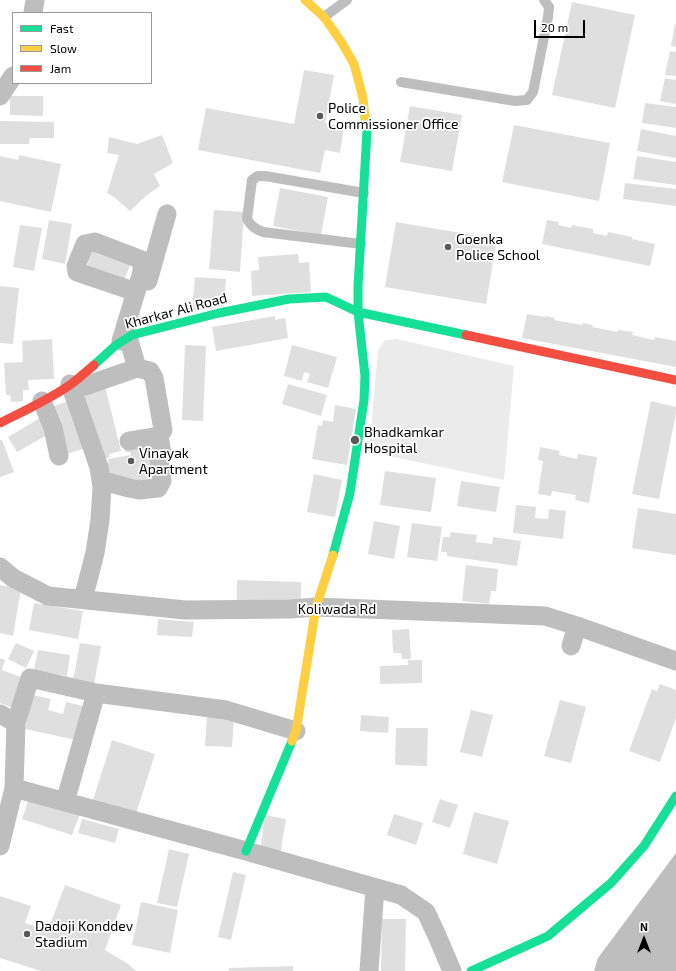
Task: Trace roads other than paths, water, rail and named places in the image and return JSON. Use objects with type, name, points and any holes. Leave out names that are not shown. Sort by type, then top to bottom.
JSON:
[{"type":"street","points":[[33,12],[36,0]]},
{"type":"street","points":[[246,851],[296,731],[316,607],[331,563],[348,500],[364,400],[365,376],[358,312],[358,286],[367,131],[363,98],[354,64],[342,43],[324,17],[305,0]]},
{"type":"street","points":[[0,96],[12,78]]},
{"type":"street","points":[[128,337],[136,322],[167,214]]},
{"type":"street","points":[[136,292],[128,337],[137,368]]},
{"type":"street","name":"Kharkar Ali Road","points":[[0,423],[42,401],[78,385],[128,337],[219,313],[289,299],[326,298],[358,312],[676,380]]},
{"type":"street","points":[[83,599],[95,553],[100,520],[102,487],[99,467],[78,385],[137,368],[150,371],[154,378],[163,430],[159,436],[162,454],[159,459],[162,481],[158,488],[139,490],[107,482]]},
{"type":"street","points":[[42,401],[53,428],[59,456]]},
{"type":"street","points":[[129,441],[159,436]]},
{"type":"street","name":"Koliwada Rd","points":[[0,567],[13,578],[48,596],[185,610],[291,609],[316,607],[545,616],[676,661]]},
{"type":"street","points":[[571,646],[577,626]]},
{"type":"street","points":[[0,846],[14,788],[8,718],[30,678],[96,693],[226,710],[296,731]]},
{"type":"street","points":[[65,802],[96,693]]},
{"type":"street","points":[[14,788],[401,895],[426,912],[452,971]]},
{"type":"street","points":[[471,971],[548,936],[606,888],[644,846],[676,796]]},
{"type":"street","points":[[369,971],[375,888]]},
{"type":"lane","points":[[324,17],[348,0]]},
{"type":"lane","points":[[401,82],[515,101],[527,100],[533,92],[548,17],[549,8],[544,0]]},
{"type":"lane","points":[[361,244],[263,232],[256,229],[247,219],[252,180],[258,176],[364,193]]},
{"type":"place","name":"Police Commissioner Office","points":[[320,116]]},
{"type":"place","name":"Goenka Police School","points":[[448,247]]},
{"type":"place","name":"Bhadkamkar Hospital","points":[[355,440]]},
{"type":"place","name":"Vinayak Apartment","points":[[131,461]]},
{"type":"place","name":"Dadoji Konddev Stadium","points":[[27,934]]}]
